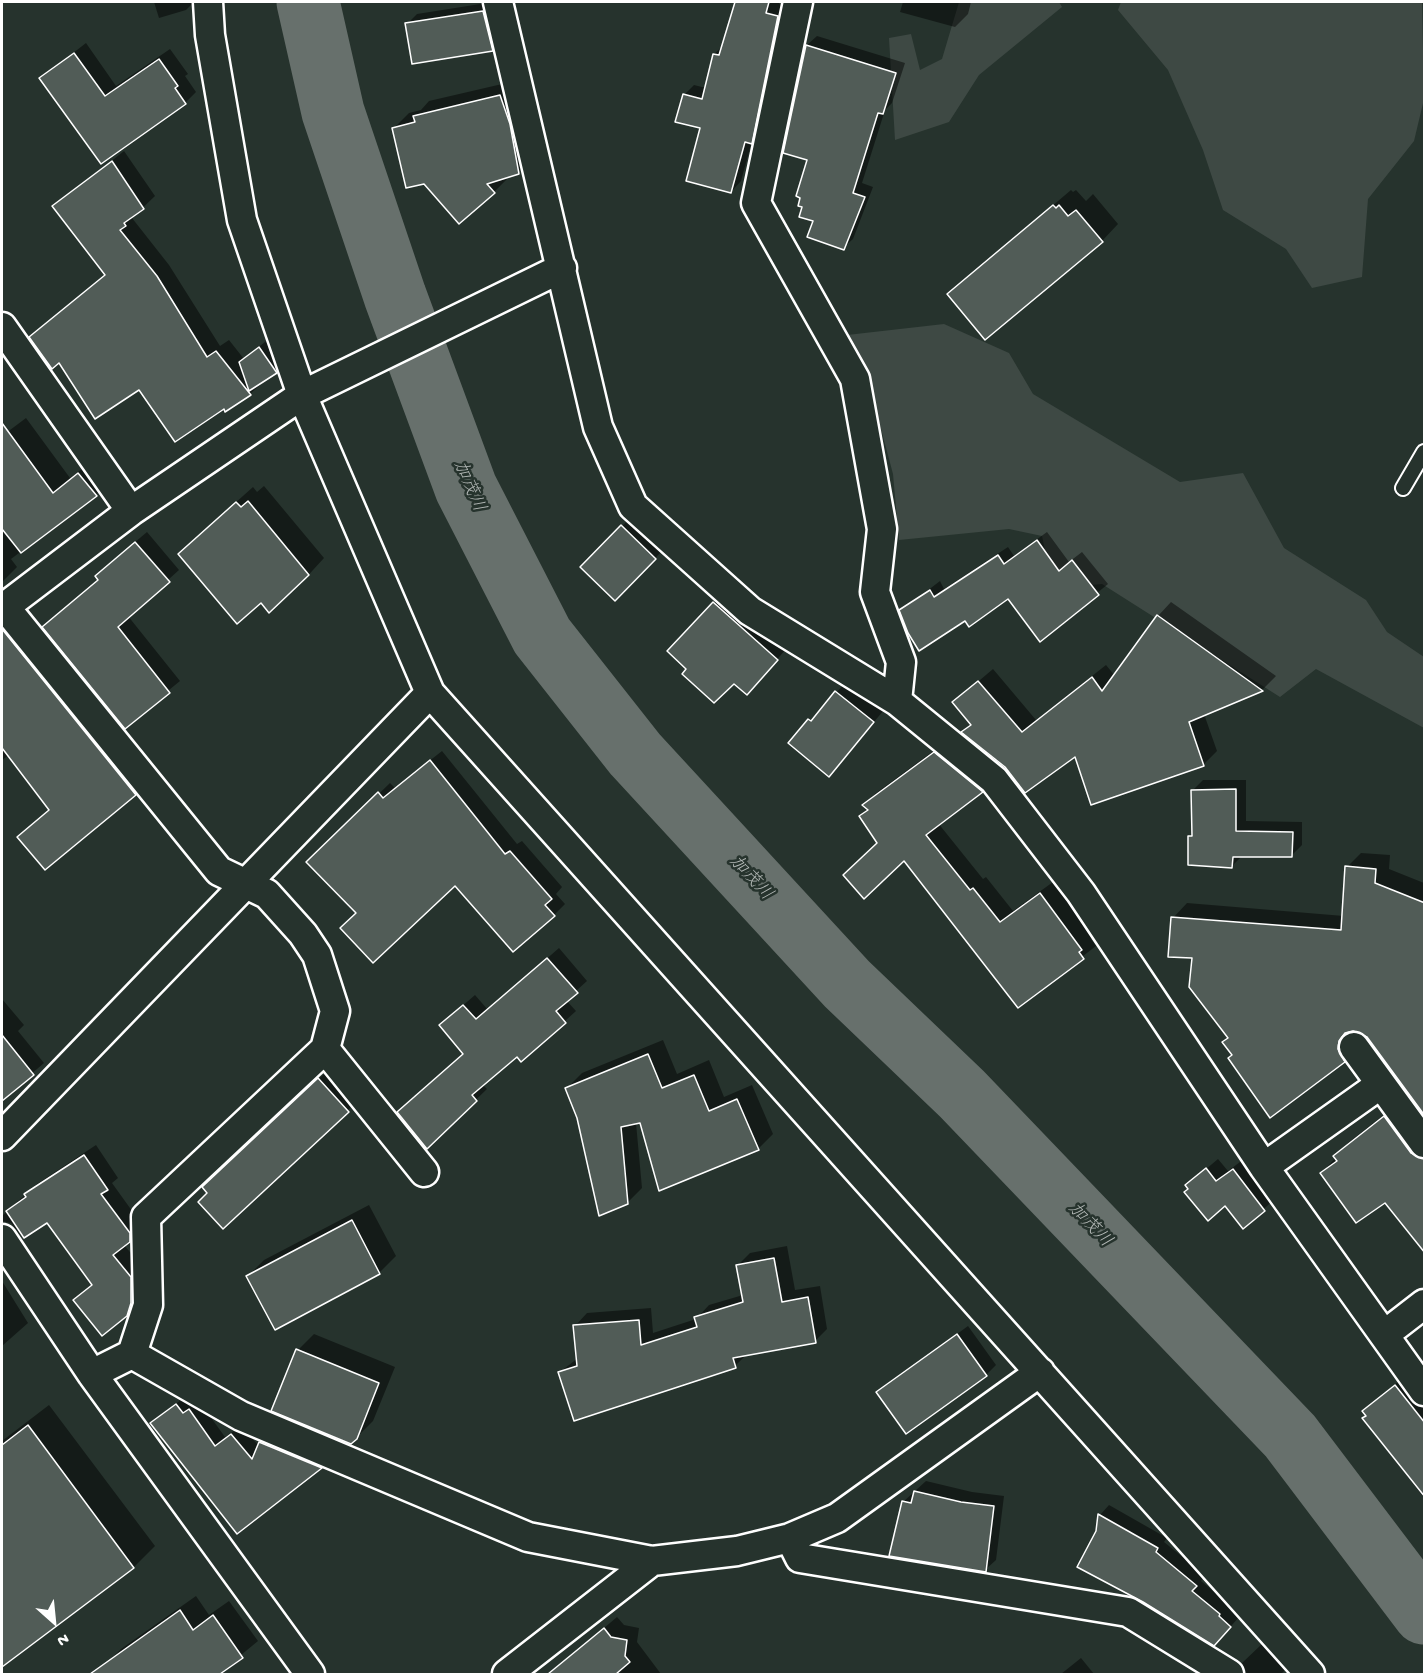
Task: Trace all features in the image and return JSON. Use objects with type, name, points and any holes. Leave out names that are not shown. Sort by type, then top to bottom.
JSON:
[{"type":"street","points":[[208,2],[210,35],[242,220],[430,693],[1310,1674]]},
{"type":"street","points":[[498,2],[598,427],[633,506],[750,611],[897,701],[994,780],[1082,893],[1264,1167],[1425,1391]]},
{"type":"street","points":[[798,2],[756,203],[855,379],[882,529],[875,592],[901,662],[897,701]]},
{"type":"street","points":[[92,1374],[132,1354],[148,1305],[146,1217],[325,1049],[335,1011],[317,955],[303,934],[267,894],[219,871],[3,608],[131,511],[310,390],[562,268]]},
{"type":"street","points":[[2,327],[131,511]]},
{"type":"street","points":[[2,1136],[430,693]]},
{"type":"street","points":[[1354,1047],[1425,1143]]},
{"type":"street","points":[[325,1049],[424,1172]]},
{"type":"street","points":[[1264,1167],[1381,1084]]},
{"type":"street","points":[[2,1239],[92,1374],[310,1674]]},
{"type":"street","points":[[1384,1335],[1425,1304]]},
{"type":"street","points":[[132,1354],[241,1416],[528,1537],[652,1561],[737,1551],[790,1538],[837,1518],[1040,1372]]},
{"type":"street","points":[[790,1538],[800,1558],[1128,1612],[1229,1674]]},
{"type":"street","points":[[507,1674],[652,1561]]},
{"type":"lane","points":[[1402,488],[1425,452]]},
{"type":"shaded area","points":[[959,2],[1059,2],[1062,7],[979,75],[949,122],[895,140],[889,38],[911,34],[920,70],[942,59]]},
{"type":"shaded area","points":[[1121,2],[1422,2],[1424,99],[1414,141],[1368,199],[1362,277],[1312,288],[1286,249],[1223,210],[1203,150],[1168,70],[1118,10]]},
{"type":"shaded area","points":[[944,324],[1009,353],[1033,394],[1180,482],[1243,473],[1284,548],[1366,600],[1387,632],[1424,657],[1424,728],[1316,669],[1280,697],[1102,584],[1053,589],[1042,536],[1009,529],[899,540],[893,474],[875,406],[847,335]]},
{"type":"building","points":[[735,2],[769,2],[766,13],[778,16],[752,144],[745,142],[731,193],[686,181],[700,128],[675,122],[683,94],[702,99],[713,54],[719,55]]},
{"type":"building","points":[[483,11],[493,51],[412,64],[405,23]]},
{"type":"building","points":[[806,45],[896,73],[883,114],[878,113],[853,193],[865,197],[844,250],[807,237],[813,221],[799,217],[802,207],[798,206],[800,198],[796,196],[807,160],[783,153]]},
{"type":"building","points":[[74,53],[105,96],[159,59],[178,86],[175,88],[186,104],[101,164],[39,78]]},
{"type":"building","points":[[500,95],[510,124],[519,174],[487,184],[495,193],[459,224],[424,184],[406,188],[392,128],[415,122],[413,116]]},
{"type":"building","points":[[112,161],[144,209],[124,223],[126,226],[120,230],[157,276],[207,357],[216,351],[251,395],[225,412],[224,409],[175,442],[139,390],[95,419],[59,363],[52,369],[29,337],[105,275],[52,206]]},
{"type":"building","points":[[1053,205],[1056,208],[1059,205],[1068,216],[1076,210],[1103,242],[985,340],[947,294]]},
{"type":"building","points":[[259,347],[277,373],[249,391],[239,362]]},
{"type":"building","points":[[2,423],[53,493],[78,473],[97,496],[21,553],[2,529]]},
{"type":"building","points":[[248,501],[309,575],[269,613],[261,603],[237,624],[178,554],[236,502],[241,507]]},
{"type":"building","points":[[621,525],[656,559],[615,601],[580,567]]},
{"type":"building","points":[[1037,540],[1059,571],[1072,560],[1099,595],[1040,642],[1008,599],[969,627],[965,621],[919,651],[908,633],[899,610],[930,590],[934,597],[998,555],[1004,564]]},
{"type":"building","points":[[135,542],[170,582],[118,627],[170,693],[125,729],[42,627],[98,580],[95,576]]},
{"type":"building","points":[[713,602],[778,660],[747,695],[734,684],[714,703],[682,674],[686,669],[667,651]]},
{"type":"building","points":[[1157,615],[1263,691],[1189,722],[1204,766],[1091,805],[1075,757],[1025,793],[1005,767],[961,732],[971,725],[952,702],[978,681],[1022,732],[1092,677],[1102,691]]},
{"type":"building","points":[[2,629],[136,795],[45,870],[17,837],[49,810],[2,748]]},
{"type":"building","points":[[835,691],[874,722],[829,777],[788,743],[808,719],[811,721]]},
{"type":"building","points":[[934,752],[983,792],[926,835],[970,890],[973,888],[1000,922],[1040,893],[1082,950],[1079,952],[1084,959],[1018,1008],[904,861],[864,899],[843,875],[877,843],[859,816],[868,810],[862,805]]},
{"type":"building","points":[[430,760],[505,854],[510,851],[552,899],[545,905],[555,916],[513,952],[455,886],[373,963],[340,928],[356,913],[306,862],[378,792],[383,798]]},
{"type":"building","points":[[1236,789],[1236,831],[1293,832],[1292,857],[1233,857],[1232,868],[1188,865],[1188,836],[1192,836],[1191,790]]},
{"type":"building","points":[[1345,866],[1376,869],[1375,883],[1425,903],[1425,1116],[1367,1037],[1353,1031],[1345,1033],[1339,1041],[1338,1049],[1345,1062],[1270,1118],[1228,1058],[1232,1055],[1222,1042],[1228,1038],[1189,987],[1192,958],[1168,957],[1171,917],[1341,930]]},
{"type":"building","points":[[547,958],[578,993],[556,1011],[566,1023],[521,1062],[517,1057],[472,1095],[477,1101],[427,1149],[397,1112],[463,1054],[439,1025],[463,1005],[476,1019]]},
{"type":"building","points":[[2,1035],[34,1075],[2,1101]]},
{"type":"building","points":[[648,1054],[662,1088],[694,1075],[709,1111],[737,1099],[759,1150],[659,1191],[640,1123],[621,1127],[628,1204],[599,1216],[577,1118],[565,1088]]},
{"type":"building","points":[[318,1078],[349,1112],[223,1229],[198,1202],[207,1193],[202,1187]]},
{"type":"building","points":[[1384,1116],[1411,1153],[1425,1159],[1425,1253],[1385,1203],[1356,1223],[1320,1173],[1337,1161],[1333,1156]]},
{"type":"building","points":[[84,1155],[108,1190],[101,1194],[130,1233],[130,1242],[113,1255],[131,1277],[131,1303],[127,1316],[102,1336],[73,1300],[92,1285],[47,1223],[24,1238],[6,1211],[26,1197],[24,1194]]},
{"type":"building","points":[[1206,1168],[1216,1181],[1233,1169],[1265,1211],[1243,1229],[1225,1206],[1208,1221],[1184,1192],[1188,1189],[1185,1185]]},
{"type":"building","points":[[352,1220],[380,1274],[275,1330],[246,1276]]},
{"type":"building","points":[[774,1258],[782,1302],[808,1297],[816,1343],[733,1358],[736,1368],[574,1421],[558,1372],[577,1366],[573,1325],[639,1320],[641,1345],[697,1327],[694,1317],[743,1302],[736,1265]]},
{"type":"building","points":[[957,1334],[987,1376],[906,1434],[876,1392]]},
{"type":"building","points":[[296,1349],[379,1383],[357,1439],[351,1444],[271,1411]]},
{"type":"building","points":[[1395,1385],[1425,1423],[1425,1497],[1362,1418],[1366,1416],[1362,1411]]},
{"type":"building","points":[[176,1404],[183,1413],[189,1409],[215,1446],[231,1434],[252,1459],[259,1442],[322,1468],[237,1534],[150,1423]]},
{"type":"building","points":[[28,1425],[134,1568],[2,1667],[2,1445]]},
{"type":"building","points":[[914,1491],[961,1502],[994,1506],[986,1572],[889,1556],[902,1501],[911,1503]]},
{"type":"building","points":[[1098,1514],[1158,1548],[1156,1552],[1197,1586],[1192,1591],[1220,1614],[1219,1616],[1231,1627],[1214,1646],[1143,1602],[1077,1567],[1096,1531]]},
{"type":"building","points":[[180,1610],[193,1630],[213,1615],[243,1658],[220,1674],[90,1674]]},
{"type":"building","points":[[604,1628],[611,1637],[627,1640],[625,1656],[630,1662],[616,1674],[548,1674]]},
{"type":"waterway","name":"加茂川","points":[[308,2],[333,112],[395,296],[466,488],[542,636],[635,754],[847,984],[962,1094],[1290,1436],[1424,1613]]}]
